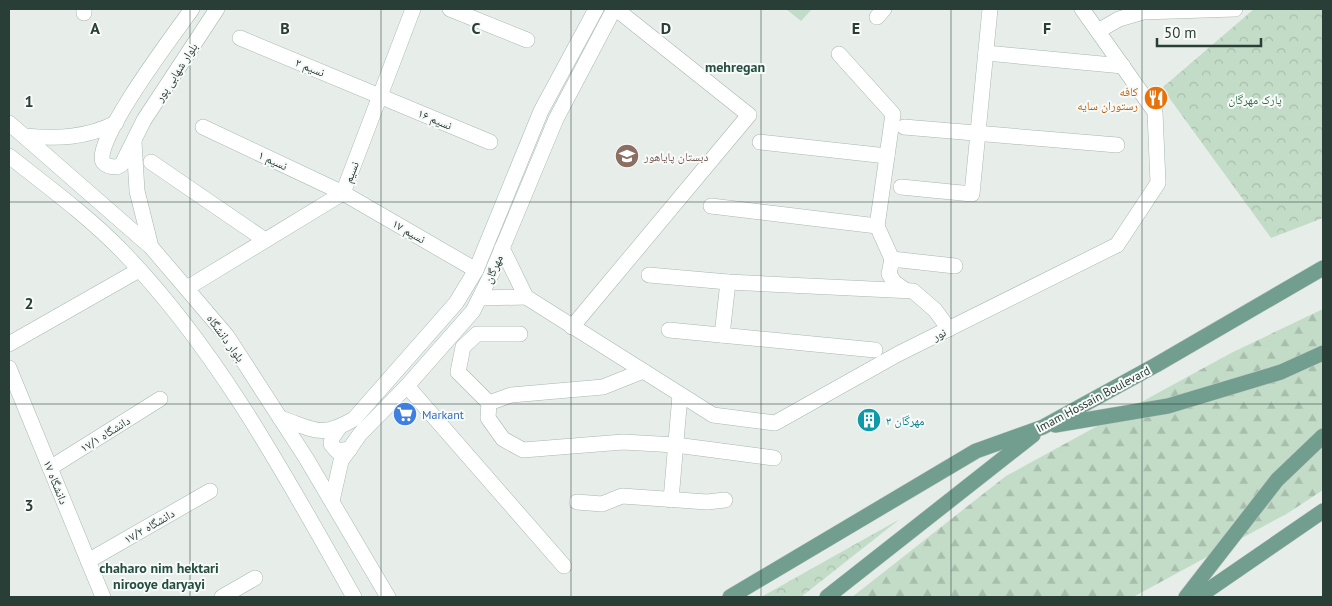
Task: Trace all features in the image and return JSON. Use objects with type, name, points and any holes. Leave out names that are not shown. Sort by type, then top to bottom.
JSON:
[{"type":"main road","name":"Imam Hossain Boulevard","points":[[730,597],[976,451],[1043,427],[1156,365],[1323,268]]},
{"type":"main road","points":[[827,597],[1043,427],[1168,406],[1281,372],[1323,354]]},
{"type":"main road","points":[[1186,597],[1277,480],[1323,436]]},
{"type":"main road","points":[[1198,597],[1323,511]]},
{"type":"street","name":"بلوار شهابی پور","points":[[192,9],[116,122],[102,155],[103,162],[107,166],[117,167],[122,164],[135,136],[217,9]]},
{"type":"street","name":"نسیم","points":[[187,288],[342,193],[413,9]]},
{"type":"street","points":[[450,9],[527,40]]},
{"type":"street","name":"مهرگان","points":[[339,428],[354,419],[456,303],[476,270],[541,111],[596,9]]},
{"type":"street","points":[[572,326],[749,115],[615,9]]},
{"type":"street","name":"مهرگان","points":[[332,501],[341,461],[360,434],[407,386],[473,311],[502,248],[556,118],[615,9]]},
{"type":"street","points":[[902,187],[972,194],[990,9]]},
{"type":"street","name":"نور","points":[[526,297],[713,415],[775,423],[898,354],[1118,245],[1158,183],[1155,112],[1082,9]]},
{"type":"street","points":[[1098,31],[1119,19],[1143,12],[1235,9]]},
{"type":"street","name":"نسیم ۲","points":[[240,38],[380,95]]},
{"type":"street","points":[[986,53],[1123,66]]},
{"type":"street","points":[[839,54],[892,114],[877,226],[892,259],[889,274],[894,282],[905,290]]},
{"type":"street","name":"نسیم ۱۶","points":[[380,95],[490,142]]},
{"type":"street","points":[[25,136],[52,139],[73,137],[101,130],[116,122]]},
{"type":"street","name":"بلوار دانشگاه","points":[[9,123],[151,247],[227,336],[332,501],[388,597]]},
{"type":"street","name":"نسیم ۱","points":[[203,127],[342,193]]},
{"type":"street","points":[[904,127],[1118,145]]},
{"type":"street","points":[[135,136],[133,149],[136,191],[151,247]]},
{"type":"street","points":[[760,142],[887,156]]},
{"type":"street","name":"بلوار دانشگاه","points":[[9,156],[122,250],[201,344],[294,492],[354,597]]},
{"type":"street","points":[[151,162],[265,240]]},
{"type":"street","points":[[508,191],[523,198]]},
{"type":"street","name":"نسیم ۱۷","points":[[342,193],[476,270]]},
{"type":"street","points":[[711,206],[877,226]]},
{"type":"street","points":[[480,298],[526,297],[502,248]]},
{"type":"street","points":[[892,259],[955,266]]},
{"type":"street","points":[[9,344],[139,270]]},
{"type":"street","points":[[649,275],[728,282],[913,291],[935,310],[949,329]]},
{"type":"street","points":[[722,335],[728,282]]},
{"type":"street","points":[[669,330],[875,350]]},
{"type":"street","points":[[520,334],[477,334],[463,347],[458,372],[489,403],[488,418],[503,439],[523,450],[623,442],[676,445],[774,458]]},
{"type":"street","name":"دانشگاه ۱۷","points":[[9,368],[103,597]]},
{"type":"street","points":[[489,403],[511,395],[603,387],[643,371]]},
{"type":"street","points":[[407,386],[564,566]]},
{"type":"street","points":[[671,500],[680,395]]},
{"type":"street","name":"دانشگاه ۱۷/۱","points":[[50,468],[160,399]]},
{"type":"street","points":[[247,417],[271,404]]},
{"type":"street","points":[[280,418],[323,432],[339,428]]},
{"type":"street","points":[[339,428],[332,438],[331,444],[337,451],[350,449]]},
{"type":"street","name":"دانشگاه ۱۷/۲","points":[[88,561],[210,491]]},
{"type":"street","points":[[577,502],[602,504],[622,496],[707,502],[724,500]]},
{"type":"street","points":[[222,597],[255,578]]},
{"type":"green space","points":[[786,9],[812,9],[801,21]]},
{"type":"green space","name":"پارک مهرگان","points":[[1254,9],[1323,9],[1323,218],[1271,238],[1162,88]]},
{"type":"green space","points":[[1323,309],[1323,490],[1288,513],[1133,597],[852,597],[1006,476],[1231,353]]},
{"type":"green space","points":[[900,519],[801,597],[761,597]]},
{"type":"place","name":"کافه رستوران سایه","points":[[1156,98]]},
{"type":"place","name":"دبستان پایاهور","points":[[627,156]]},
{"type":"place","name":"Markant","points":[[405,414]]},
{"type":"place","name":"مهرگان ۳","points":[[869,420]]},
{"type":"district","name":"mehregan","points":[[735,67]]},
{"type":"district","name":"chaharo nim hektari nirooye daryayi","points":[[159,576]]}]
